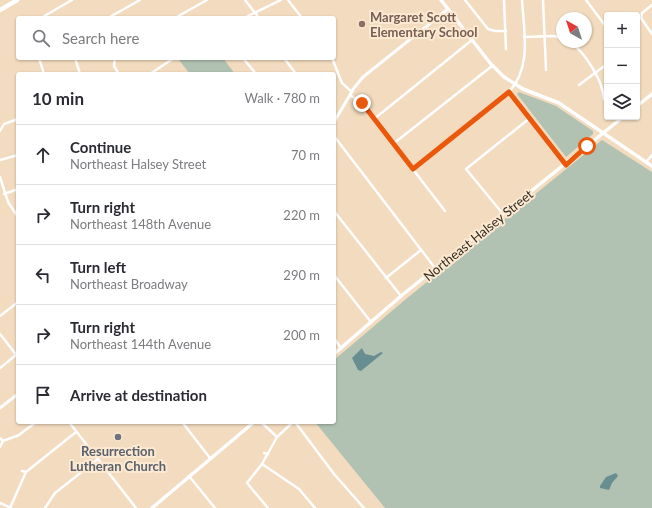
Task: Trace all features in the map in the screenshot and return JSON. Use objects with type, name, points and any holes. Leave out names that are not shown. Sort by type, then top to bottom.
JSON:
[{"type":"highway","points":[[0,10],[17,0]]},
{"type":"main road","points":[[441,0],[492,66],[504,78],[516,85],[559,102],[652,166]]},
{"type":"main road","points":[[640,104],[652,94]]},
{"type":"main road","name":"Northeast Halsey Street","points":[[336,352],[401,296],[566,165],[619,120]]},
{"type":"main road","points":[[152,508],[252,424]]},
{"type":"street","points":[[44,16],[72,0]]},
{"type":"street","points":[[112,16],[140,0]]},
{"type":"street","points":[[179,16],[207,0]]},
{"type":"street","points":[[245,0],[258,16]]},
{"type":"street","points":[[248,16],[281,0]]},
{"type":"street","points":[[288,0],[300,16]]},
{"type":"street","points":[[465,0],[488,29],[494,31],[506,31]]},
{"type":"street","points":[[504,0],[506,50]]},
{"type":"street","points":[[413,169],[516,85],[524,63],[522,0]]},
{"type":"street","points":[[543,0],[546,70]]},
{"type":"street","points":[[586,0],[604,24]]},
{"type":"street","points":[[652,5],[642,13],[641,20],[652,34]]},
{"type":"street","points":[[336,119],[351,93],[367,73],[448,9]]},
{"type":"street","points":[[524,37],[556,37]]},
{"type":"street","points":[[374,119],[472,40]]},
{"type":"street","points":[[576,48],[596,73],[602,86],[604,99]]},
{"type":"street","points":[[40,60],[43,72]]},
{"type":"street","points":[[76,60],[80,72]]},
{"type":"street","points":[[115,60],[114,66],[118,72]]},
{"type":"street","points":[[153,72],[171,60]]},
{"type":"street","points":[[245,60],[254,72]]},
{"type":"street","points":[[286,60],[294,72]]},
{"type":"street","points":[[333,60],[342,83],[360,101],[445,211]]},
{"type":"street","points":[[393,144],[492,66]]},
{"type":"street","points":[[579,85],[604,66]]},
{"type":"street","points":[[509,92],[566,165]]},
{"type":"street","points":[[503,215],[466,168],[530,118]]},
{"type":"street","points":[[0,130],[4,124],[16,120]]},
{"type":"street","points":[[336,139],[435,269]]},
{"type":"street","points":[[0,160],[16,156]]},
{"type":"street","points":[[646,162],[652,156]]},
{"type":"street","points":[[0,177],[4,194],[9,206],[16,215]]},
{"type":"street","points":[[4,194],[16,190]]},
{"type":"street","points":[[336,214],[401,296]]},
{"type":"street","points":[[386,278],[421,250]]},
{"type":"street","points":[[336,278],[371,322]]},
{"type":"street","points":[[0,316],[16,304]]},
{"type":"street","points":[[0,334],[16,355]]},
{"type":"street","points":[[336,341],[341,348]]},
{"type":"street","points":[[0,368],[16,357]]},
{"type":"street","points":[[0,408],[16,396]]},
{"type":"street","points":[[0,447],[3,441],[19,435],[33,424]]},
{"type":"street","points":[[70,424],[136,508]]},
{"type":"street","points":[[184,424],[210,458]]},
{"type":"street","points":[[263,424],[277,437]]},
{"type":"street","points":[[268,508],[247,483],[262,464],[277,437],[292,424]]},
{"type":"street","points":[[296,424],[337,478],[364,508]]},
{"type":"street","points":[[0,504],[11,508],[26,472],[76,432]]},
{"type":"street","points":[[0,438],[3,441]]},
{"type":"street","points":[[264,453],[268,454]]},
{"type":"street","points":[[45,508],[55,493],[98,458]]},
{"type":"street","points":[[262,464],[299,489],[315,508]]},
{"type":"street","points":[[22,471],[26,472]]},
{"type":"street","points":[[189,476],[214,508]]},
{"type":"green space","points":[[179,60],[224,60],[234,72],[188,72]]},
{"type":"green space","points":[[519,92],[556,106],[593,131],[593,134],[566,157],[517,94]]},
{"type":"green space","points":[[602,140],[652,172],[652,508],[385,508],[317,424],[336,424],[336,358],[406,299]]},
{"type":"water","points":[[362,348],[365,354],[374,356],[381,352],[383,353],[361,371],[358,370],[352,358]]},
{"type":"water","points":[[616,473],[618,476],[612,483],[609,490],[600,488],[606,477]]},
{"type":"place","name":"Margaret Scott Elementary School","points":[[362,24]]},
{"type":"place","name":"Resurrection Lutheran Church","points":[[118,437]]},
{"type":"route","points":[[362,103],[413,169],[509,92],[566,165],[587,146]]}]
